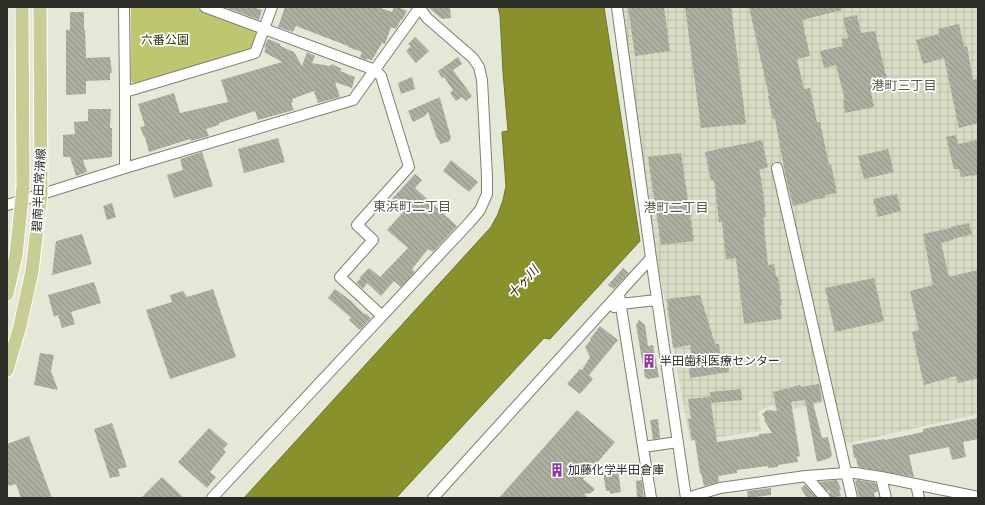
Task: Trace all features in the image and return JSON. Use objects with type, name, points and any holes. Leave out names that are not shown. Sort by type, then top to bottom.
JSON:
[{"type":"main road","name":"碧南半田常滑線","points":[[7,294],[16,255],[22,200],[22,7]]},
{"type":"main road","name":"碧南半田常滑線","points":[[7,370],[20,326],[32,271],[41,194],[40,7]]},
{"type":"street","points":[[124,7],[125,168]]},
{"type":"street","points":[[205,7],[374,70],[381,76],[409,166],[358,225],[373,240],[340,278],[382,316]]},
{"type":"street","points":[[125,92],[255,53],[272,7]]},
{"type":"street","points":[[7,205],[353,100],[419,7],[426,18],[473,58],[479,67],[482,80],[487,177],[487,194],[480,210],[212,498]]},
{"type":"street","points":[[617,7],[651,258],[687,498],[720,488],[806,476],[846,473],[881,477],[978,497]]},
{"type":"street","points":[[777,168],[852,498]]},
{"type":"street","points":[[433,498],[599,316],[620,299],[651,258]]},
{"type":"street","points":[[620,299],[657,300]]},
{"type":"street","points":[[620,299],[651,498]]},
{"type":"street","points":[[643,447],[678,442]]},
{"type":"street","points":[[806,476],[825,498]]},
{"type":"street","points":[[881,477],[886,498]]},
{"type":"street","points":[[916,484],[919,498]]},
{"type":"shaded area","points":[[612,7],[978,7],[978,414],[836,446],[825,402],[777,413],[773,404],[758,412],[761,431],[690,441]]},
{"type":"green space","name":"六番公園","points":[[131,7],[194,7],[255,29],[257,35],[253,45],[248,50],[134,83],[131,81]]},
{"type":"water","name":"十ヶ川","points":[[498,7],[604,7],[640,241],[550,339],[544,338],[396,498],[244,498],[491,227],[498,214],[506,186],[502,132],[508,131],[500,15]]},
{"type":"building","points":[[227,7],[252,7],[262,10],[259,20]]},
{"type":"building","points":[[285,7],[378,7],[392,12],[394,7],[398,7],[407,11],[396,29],[391,27],[385,44],[382,43],[372,60],[366,60],[360,57],[362,52],[296,26],[293,32],[278,27]]},
{"type":"building","points":[[428,7],[450,7],[451,18],[442,19]]},
{"type":"building","points":[[628,7],[664,7],[670,51],[635,56]]},
{"type":"building","points":[[685,7],[731,7],[746,124],[701,128]]},
{"type":"building","points":[[749,7],[841,7],[842,10],[802,20],[810,56],[797,59],[804,89],[810,88],[817,122],[820,122],[829,165],[831,164],[837,193],[825,195],[825,198],[811,200],[812,201],[793,206],[775,119],[773,119]]},
{"type":"building","points":[[70,12],[84,12],[86,58],[110,57],[112,73],[110,73],[110,80],[86,81],[86,94],[66,95],[66,30],[70,30]]},
{"type":"building","points":[[857,15],[861,33],[875,31],[889,87],[871,92],[874,107],[845,113],[843,101],[845,100],[836,65],[824,68],[820,51],[843,46],[841,39],[848,38],[843,18]]},
{"type":"building","points":[[959,24],[964,47],[967,46],[973,80],[978,78],[978,123],[959,128],[944,58],[923,64],[916,40],[939,34],[938,29]]},
{"type":"building","points":[[415,37],[429,51],[416,63],[406,51],[411,46],[408,44]]},
{"type":"building","points":[[268,39],[294,52],[302,66],[307,52],[315,56],[312,63],[330,66],[332,64],[342,69],[340,71],[355,77],[352,88],[335,82],[340,97],[318,103],[314,91],[292,99],[293,102],[291,103],[294,110],[258,120],[255,111],[206,129],[209,136],[191,141],[190,139],[149,152],[145,137],[140,127],[145,126],[138,104],[174,93],[180,113],[228,102],[221,80],[282,62],[264,52],[266,48],[264,47]]},
{"type":"building","points":[[458,57],[462,64],[453,70],[472,96],[466,101],[462,97],[456,101],[450,93],[453,90],[438,71]]},
{"type":"building","points":[[412,77],[415,89],[401,94],[398,83]]},
{"type":"building","points":[[440,97],[439,99],[440,98],[451,138],[450,141],[440,144],[428,112],[425,116],[413,122],[408,111]]},
{"type":"building","points":[[88,109],[111,109],[110,128],[112,128],[112,157],[83,160],[87,172],[76,176],[70,157],[63,157],[63,135],[75,134],[74,122],[88,121]]},
{"type":"building","points":[[956,135],[958,144],[978,140],[978,175],[961,177],[959,169],[954,169],[946,137]]},
{"type":"building","points":[[278,138],[285,162],[244,173],[238,149]]},
{"type":"building","points":[[762,140],[768,167],[759,170],[766,217],[763,217],[768,265],[774,264],[776,277],[778,277],[782,305],[780,306],[782,319],[744,324],[736,258],[726,259],[722,222],[719,222],[714,180],[711,181],[705,152]]},
{"type":"building","points":[[888,149],[894,172],[864,179],[858,156]]},
{"type":"building","points":[[202,152],[213,186],[174,198],[167,175],[183,170],[180,159]]},
{"type":"building","points":[[681,153],[694,241],[661,245],[648,157]]},
{"type":"building","points":[[451,160],[478,182],[469,192],[443,171]]},
{"type":"building","points":[[415,174],[422,180],[415,188],[457,226],[433,252],[428,249],[412,269],[415,272],[401,287],[394,281],[381,296],[367,283],[363,289],[356,283],[369,268],[380,277],[408,248],[387,230],[404,211],[392,199]]},
{"type":"building","points":[[897,194],[901,211],[878,217],[873,199]]},
{"type":"building","points":[[112,203],[116,217],[107,220],[103,206]]},
{"type":"building","points":[[969,223],[972,234],[941,243],[949,277],[978,270],[978,378],[958,383],[956,376],[924,385],[912,332],[919,330],[910,291],[933,285],[923,234]]},
{"type":"building","points":[[82,234],[92,264],[52,275],[56,241]]},
{"type":"building","points":[[623,268],[629,273],[614,289],[608,285]]},
{"type":"building","points":[[874,278],[884,321],[835,332],[825,288]]},
{"type":"building","points":[[94,282],[101,303],[71,312],[75,324],[62,328],[58,315],[54,317],[48,295]]},
{"type":"building","points":[[213,289],[236,357],[170,379],[146,310],[172,302],[170,295],[183,291],[187,297]]},
{"type":"building","points":[[335,289],[351,301],[364,314],[365,313],[371,318],[360,330],[349,320],[351,317],[328,298]]},
{"type":"building","points":[[700,295],[715,344],[719,344],[722,363],[728,362],[729,372],[690,378],[689,368],[693,368],[690,345],[673,348],[667,299]]},
{"type":"building","name":"半田歯科医療センター","points":[[639,320],[645,325],[648,346],[653,345],[659,377],[648,379],[645,377],[636,325]]},
{"type":"building","points":[[600,326],[618,340],[589,375],[593,379],[580,394],[567,384],[580,369],[582,370],[590,357],[585,347]]},
{"type":"building","points":[[40,353],[54,355],[51,371],[58,390],[34,385]]},
{"type":"building","points":[[819,384],[822,401],[813,403],[822,438],[828,437],[832,456],[830,458],[817,462],[805,400],[791,402],[800,456],[797,457],[798,462],[778,465],[778,467],[768,468],[768,466],[737,470],[737,473],[718,476],[719,482],[704,486],[700,473],[695,440],[692,440],[688,419],[691,419],[688,399],[710,397],[717,442],[772,433],[762,414],[767,410],[777,411],[773,392],[800,385],[801,387]]},
{"type":"building","points":[[741,389],[742,400],[711,403],[710,392]]},
{"type":"building","name":"加藤化学半田倉庫","points":[[577,410],[615,442],[583,479],[595,489],[591,493],[584,494],[588,498],[499,498]]},
{"type":"building","points":[[978,418],[978,439],[963,442],[966,457],[952,460],[949,447],[909,455],[914,477],[858,467],[856,458],[854,458],[852,445],[923,432],[923,429]]},
{"type":"building","points":[[658,419],[660,438],[653,439],[650,420]]},
{"type":"building","points":[[112,423],[127,467],[118,469],[120,476],[110,478],[94,429]]},
{"type":"building","points":[[209,428],[228,444],[223,449],[226,452],[210,472],[216,477],[207,488],[178,462]]},
{"type":"building","points":[[29,436],[52,498],[21,498],[16,484],[9,486],[7,481],[7,444]]},
{"type":"building","points":[[617,463],[621,492],[610,494],[610,491],[606,491],[602,465]]},
{"type":"building","points":[[162,477],[184,498],[141,498]]},
{"type":"building","points":[[642,480],[644,498],[637,498],[636,481]]},
{"type":"building","points":[[837,480],[841,489],[839,490],[841,496],[831,498],[829,490],[827,491],[819,482]]},
{"type":"building","points":[[858,480],[876,483],[878,491],[874,493],[875,498],[859,498],[855,481]]},
{"type":"building","points":[[805,485],[816,497],[807,498],[801,488]]},
{"type":"building","points":[[771,488],[771,495],[748,498],[747,491]]},
{"type":"place","name":"半田歯科医療センター","points":[[649,361]]},
{"type":"place","name":"加藤化学半田倉庫","points":[[557,470]]},
{"type":"district","name":"港町三丁目","points":[[904,85]]},
{"type":"district","name":"東浜町二丁目","points":[[412,206]]},
{"type":"district","name":"港町二丁目","points":[[676,207]]}]
